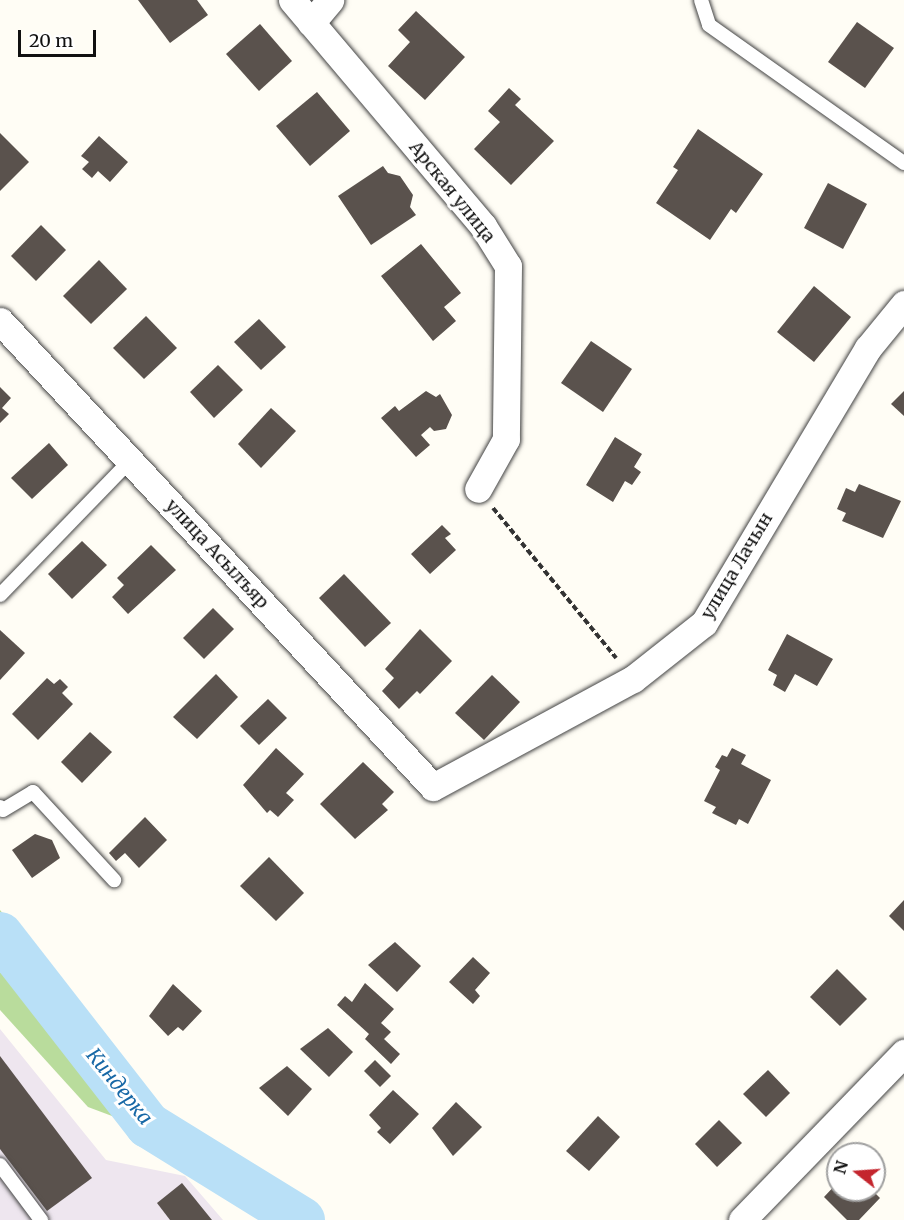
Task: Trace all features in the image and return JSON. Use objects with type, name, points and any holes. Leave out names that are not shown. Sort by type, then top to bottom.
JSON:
[{"type":"street","name":"Арская улица","points":[[292,0],[483,225],[508,266],[506,439],[478,489]]},
{"type":"street","points":[[311,23],[330,0]]},
{"type":"street","name":"улица Лачын","points":[[434,787],[633,679],[704,623],[868,348],[904,304]]},
{"type":"street","name":"улица Асылъяр","points":[[0,321],[434,787]]},
{"type":"street","points":[[741,1220],[904,1053]]},
{"type":"lane","points":[[701,0],[709,25],[904,163]]},
{"type":"lane","points":[[0,595],[130,461]]},
{"type":"lane","points":[[0,807],[3,810],[33,792],[114,880]]},
{"type":"lane","points":[[0,1165],[41,1220]]},
{"type":"path","points":[[478,489],[633,679]]},
{"type":"shaded area","points":[[0,1029],[106,1160],[185,1176],[223,1220],[0,1220]]},
{"type":"green space","points":[[0,910],[119,1057],[125,1092],[112,1116],[88,1107],[0,1010]]},
{"type":"building","points":[[138,0],[197,0],[208,15],[170,43]]},
{"type":"building","points":[[416,11],[465,57],[425,100],[388,66],[410,42],[398,30]]},
{"type":"building","points":[[857,22],[894,48],[865,88],[828,62]]},
{"type":"building","points":[[260,24],[292,61],[259,91],[226,54]]},
{"type":"building","points":[[509,88],[521,99],[515,105],[554,141],[511,185],[474,149],[500,122],[488,111]]},
{"type":"building","points":[[317,92],[350,131],[310,166],[276,126]]},
{"type":"building","points":[[698,129],[763,174],[736,213],[731,209],[710,240],[656,203],[678,170],[673,167]]},
{"type":"building","points":[[0,133],[29,162],[0,191]]},
{"type":"building","points":[[99,136],[128,162],[110,182],[98,171],[92,178],[82,169],[89,162],[81,156]]},
{"type":"building","points":[[383,166],[388,173],[400,176],[413,195],[410,207],[416,215],[371,245],[338,196]]},
{"type":"building","points":[[828,183],[867,204],[843,249],[804,228]]},
{"type":"building","points":[[41,225],[66,250],[36,281],[11,256]]},
{"type":"building","points":[[421,244],[461,293],[444,307],[456,321],[433,341],[381,276]]},
{"type":"building","points":[[99,260],[127,289],[91,324],[63,296]]},
{"type":"building","points":[[814,286],[851,317],[814,362],[777,332]]},
{"type":"building","points":[[146,316],[177,348],[144,379],[113,348]]},
{"type":"building","points":[[259,319],[286,347],[261,370],[234,342]]},
{"type":"building","points":[[591,341],[632,369],[603,412],[561,383]]},
{"type":"building","points":[[218,365],[243,390],[214,418],[190,392]]},
{"type":"building","points":[[0,387],[11,398],[2,408],[9,414],[0,423]]},
{"type":"building","points":[[426,391],[436,397],[440,394],[452,415],[446,429],[434,431],[430,427],[421,435],[430,445],[416,457],[381,418],[395,406],[399,411]]},
{"type":"building","points":[[904,391],[904,416],[891,404]]},
{"type":"building","points":[[271,408],[296,431],[261,468],[238,444]]},
{"type":"building","points":[[615,437],[642,454],[634,467],[641,472],[632,485],[625,481],[613,502],[586,485]]},
{"type":"building","points":[[49,443],[68,465],[32,499],[11,478]]},
{"type":"building","points":[[859,484],[901,501],[883,538],[842,521],[846,513],[837,509],[846,488],[855,492]]},
{"type":"building","points":[[442,525],[451,534],[445,538],[456,550],[430,574],[411,554]]},
{"type":"building","points":[[82,541],[107,565],[72,599],[48,574]]},
{"type":"building","points":[[151,545],[176,570],[128,614],[112,597],[124,585],[117,578]]},
{"type":"building","points":[[344,574],[391,623],[365,647],[319,598]]},
{"type":"building","points":[[213,608],[234,629],[204,659],[183,638]]},
{"type":"building","points":[[420,629],[452,661],[420,694],[417,691],[399,709],[382,691],[394,678],[385,669]]},
{"type":"building","points":[[0,630],[25,653],[0,680]]},
{"type":"building","points":[[787,634],[833,659],[817,686],[795,674],[785,692],[773,685],[777,675],[768,670]]},
{"type":"building","points":[[216,674],[238,697],[197,739],[173,717]]},
{"type":"building","points":[[492,675],[520,702],[484,740],[455,713]]},
{"type":"building","points":[[47,678],[54,684],[60,679],[68,687],[62,693],[73,704],[38,740],[12,714]]},
{"type":"building","points":[[268,699],[287,718],[259,745],[240,726]]},
{"type":"building","points":[[90,732],[112,752],[82,783],[61,762]]},
{"type":"building","points":[[276,748],[304,774],[286,793],[294,800],[278,817],[270,810],[267,813],[243,785]]},
{"type":"building","points":[[732,748],[746,755],[741,764],[771,780],[748,824],[739,819],[736,825],[712,813],[716,807],[704,801],[720,770],[715,767],[722,755],[727,757]]},
{"type":"building","points":[[363,762],[394,792],[382,804],[388,810],[355,839],[320,804]]},
{"type":"building","points":[[145,817],[167,840],[139,868],[125,853],[116,861],[109,853]]},
{"type":"building","points":[[35,834],[52,840],[60,858],[32,878],[12,850]]},
{"type":"building","points":[[269,857],[304,893],[276,921],[240,886]]},
{"type":"building","points":[[904,900],[904,931],[889,916]]},
{"type":"building","points":[[395,942],[421,966],[397,992],[368,965]]},
{"type":"building","points":[[473,957],[490,973],[475,990],[480,996],[473,1004],[449,982]]},
{"type":"building","points":[[837,969],[867,999],[840,1026],[810,997]]},
{"type":"building","points":[[365,983],[394,1009],[381,1023],[391,1032],[384,1039],[400,1054],[391,1064],[365,1039],[369,1034],[337,1005],[345,996],[352,1002]]},
{"type":"building","points":[[173,984],[202,1011],[183,1031],[178,1027],[168,1036],[149,1016]]},
{"type":"building","points":[[328,1028],[353,1052],[329,1077],[300,1049]]},
{"type":"building","points":[[0,1056],[92,1178],[47,1211],[0,1149]]},
{"type":"building","points":[[375,1060],[391,1076],[380,1087],[364,1071]]},
{"type":"building","points":[[287,1066],[312,1089],[288,1116],[259,1088]]},
{"type":"building","points":[[768,1070],[790,1093],[766,1117],[743,1094]]},
{"type":"building","points":[[393,1090],[419,1114],[390,1144],[377,1132],[381,1128],[369,1115]]},
{"type":"building","points":[[456,1102],[482,1127],[453,1156],[432,1128]]},
{"type":"building","points":[[598,1116],[620,1137],[589,1171],[566,1151]]},
{"type":"building","points":[[719,1120],[742,1143],[717,1167],[695,1144]]},
{"type":"building","points":[[182,1183],[212,1220],[170,1220],[157,1203]]},
{"type":"building","points":[[829,1202],[876,1202],[859,1220],[847,1220]]},
{"type":"waterway","name":"Киндерка","points":[[0,935],[148,1125],[302,1220]]}]
